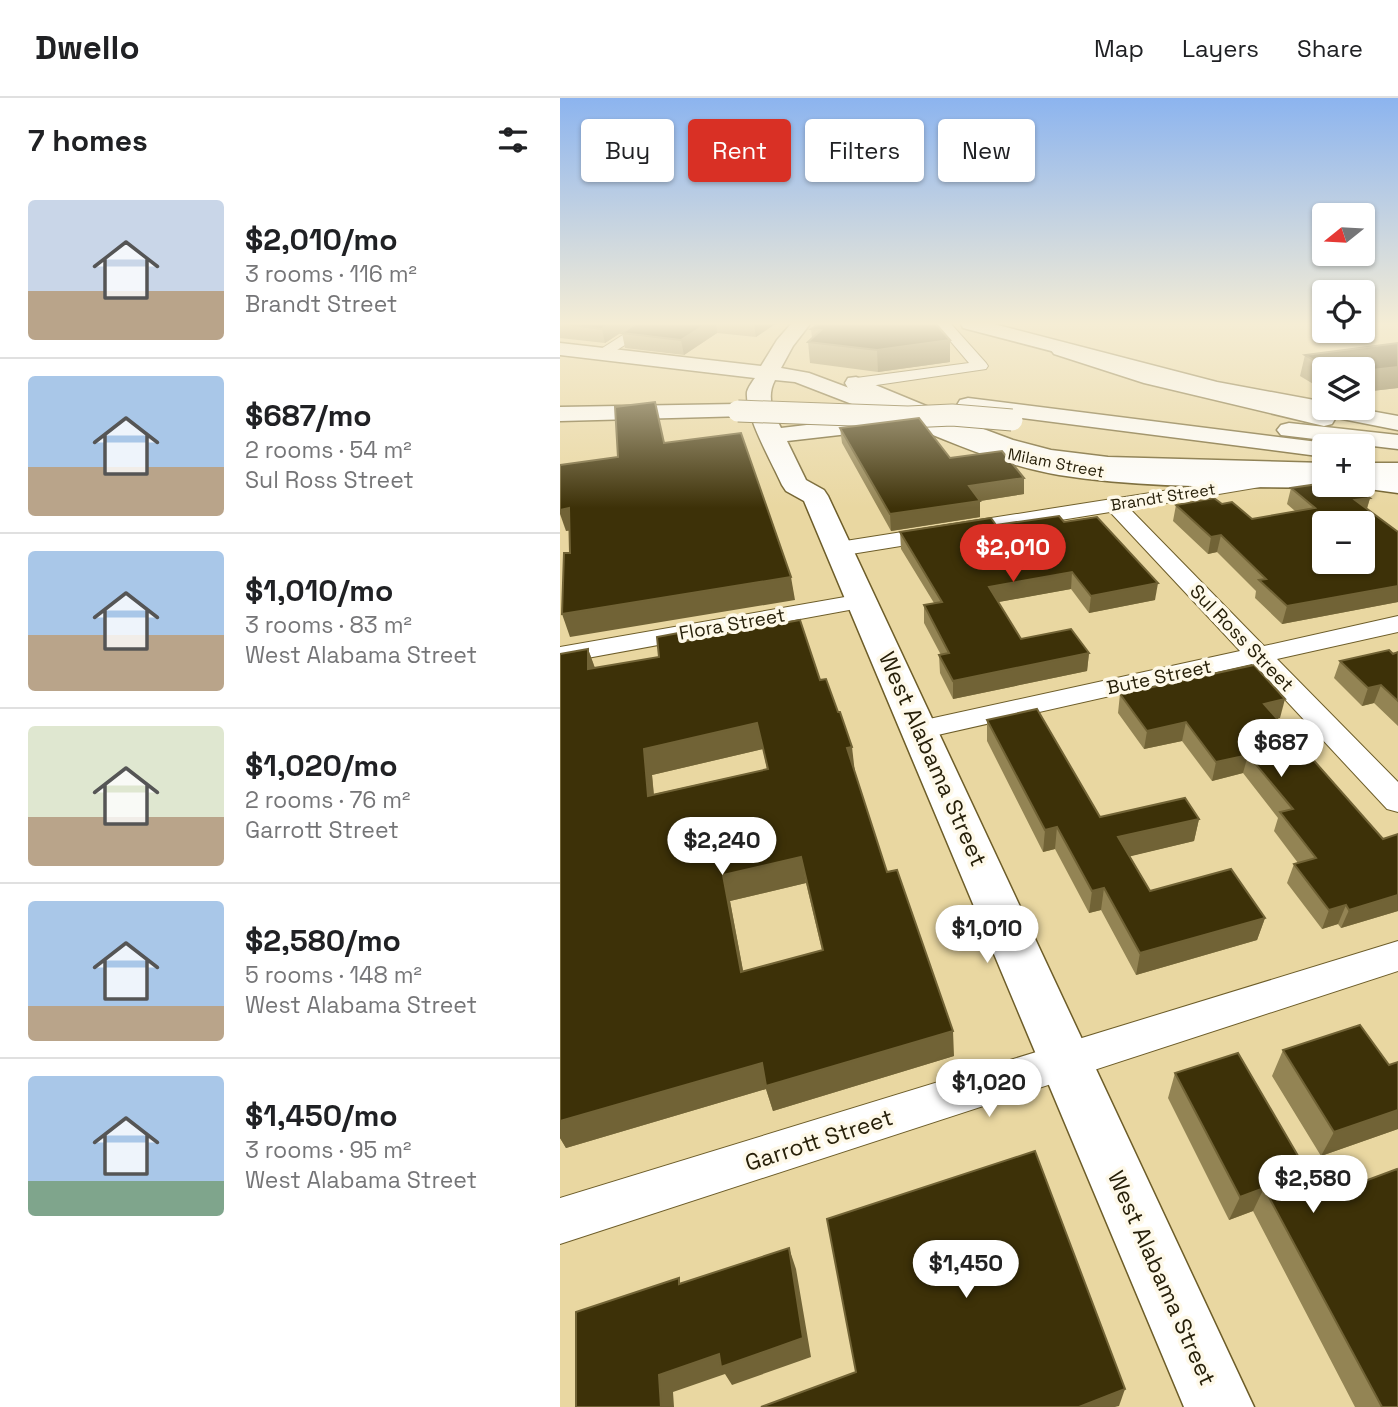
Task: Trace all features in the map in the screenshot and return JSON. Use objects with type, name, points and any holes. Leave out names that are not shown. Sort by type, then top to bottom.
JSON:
[{"type":"main road","name":"West Alabama Street","points":[[761,385],[758,391],[762,412],[795,485],[810,463]]},
{"type":"main road","name":"West Alabama Street","points":[[779,385],[810,463],[839,549],[1219,1407]]},
{"type":"main road","name":"Milam Street","points":[[823,385],[990,449],[1057,467],[1124,475],[1312,480]]},
{"type":"main road","points":[[861,385],[1004,445],[1050,457],[1119,466],[1312,471]]},
{"type":"main road","points":[[867,385],[982,407],[1312,450]]},
{"type":"main road","points":[[1175,385],[1247,403],[1398,432]]},
{"type":"main road","points":[[1204,385],[1398,423]]},
{"type":"main road","points":[[560,398],[698,390]]},
{"type":"main road","points":[[560,414],[732,396],[944,393],[1398,442]]},
{"type":"main road","points":[[732,396],[910,418],[1011,422],[1312,451]]},
{"type":"main road","points":[[1049,404],[1312,441]]},
{"type":"main road","points":[[772,436],[810,463],[910,418]]},
{"type":"main road","points":[[1011,422],[1312,457]]},
{"type":"main road","points":[[1375,449],[1398,452]]},
{"type":"main road","points":[[1375,455],[1398,458]]},
{"type":"street","name":"Brandt Street","points":[[839,549],[1280,479]]},
{"type":"street","name":"Sul Ross Street","points":[[1115,505],[1398,801]]},
{"type":"street","name":"Flora Street","points":[[560,655],[862,601]]},
{"type":"street","name":"Bute Street","points":[[920,730],[1398,624]]},
{"type":"street","name":"Garrott Street","points":[[560,1221],[1398,956]]},
{"type":"building","points":[[655,402],[664,443],[741,433],[791,577],[562,614],[564,553],[570,553],[569,508],[560,510],[560,465],[618,457],[615,407]]},
{"type":"building","points":[[919,418],[950,458],[1002,451],[1024,478],[969,486],[980,501],[890,514],[840,428]]},
{"type":"building","points":[[1312,485],[1312,497],[1370,498],[1355,500],[1370,511],[1312,511],[1312,574],[1375,574],[1375,515],[1398,532],[1398,586],[1287,606],[1259,580],[1266,579],[1221,535],[1211,537],[1176,505],[1214,498],[1222,504],[1232,502],[1252,519],[1315,508],[1291,488]]},
{"type":"building","points":[[1059,516],[1064,522],[1097,517],[1158,583],[1091,596],[1072,572],[989,587],[1021,639],[1071,629],[1089,653],[953,681],[939,655],[949,653],[924,605],[942,602],[900,532],[991,518],[996,525]]},
{"type":"building","points":[[800,620],[820,680],[826,679],[840,712],[852,747],[847,748],[887,872],[897,870],[953,1031],[766,1086],[762,1063],[560,1121],[560,654],[588,649],[588,669],[659,657],[657,637],[684,632],[685,641]],"holes":[[[757,723],[768,769],[648,796],[644,749]],[[801,857],[823,950],[741,972],[723,875]]]},
{"type":"building","points":[[1389,650],[1393,654],[1398,652],[1398,701],[1381,685],[1368,688],[1340,661]]},
{"type":"building","points":[[1254,665],[1285,699],[1264,704],[1383,839],[1398,834],[1398,895],[1349,910],[1346,905],[1329,910],[1294,864],[1316,858],[1280,812],[1293,809],[1248,755],[1216,762],[1186,722],[1147,731],[1120,694]]},
{"type":"building","points":[[1037,709],[1100,817],[1185,798],[1199,819],[1118,837],[1150,891],[1231,869],[1265,918],[1140,953],[1104,888],[1092,891],[1057,827],[1045,830],[987,720]]},
{"type":"building","points":[[1360,1025],[1389,1065],[1398,1062],[1398,1110],[1334,1132],[1283,1050]]},
{"type":"building","points":[[1238,1053],[1322,1197],[1397,1169],[1398,1171],[1398,1407],[1382,1407],[1264,1188],[1240,1197],[1175,1073]]},
{"type":"building","points":[[1035,1151],[1125,1389],[1079,1407],[761,1407],[856,1372],[827,1219]]},
{"type":"building","points":[[789,1248],[803,1338],[721,1367],[719,1354],[659,1375],[661,1407],[576,1407],[576,1312],[679,1278],[679,1284]]}]
